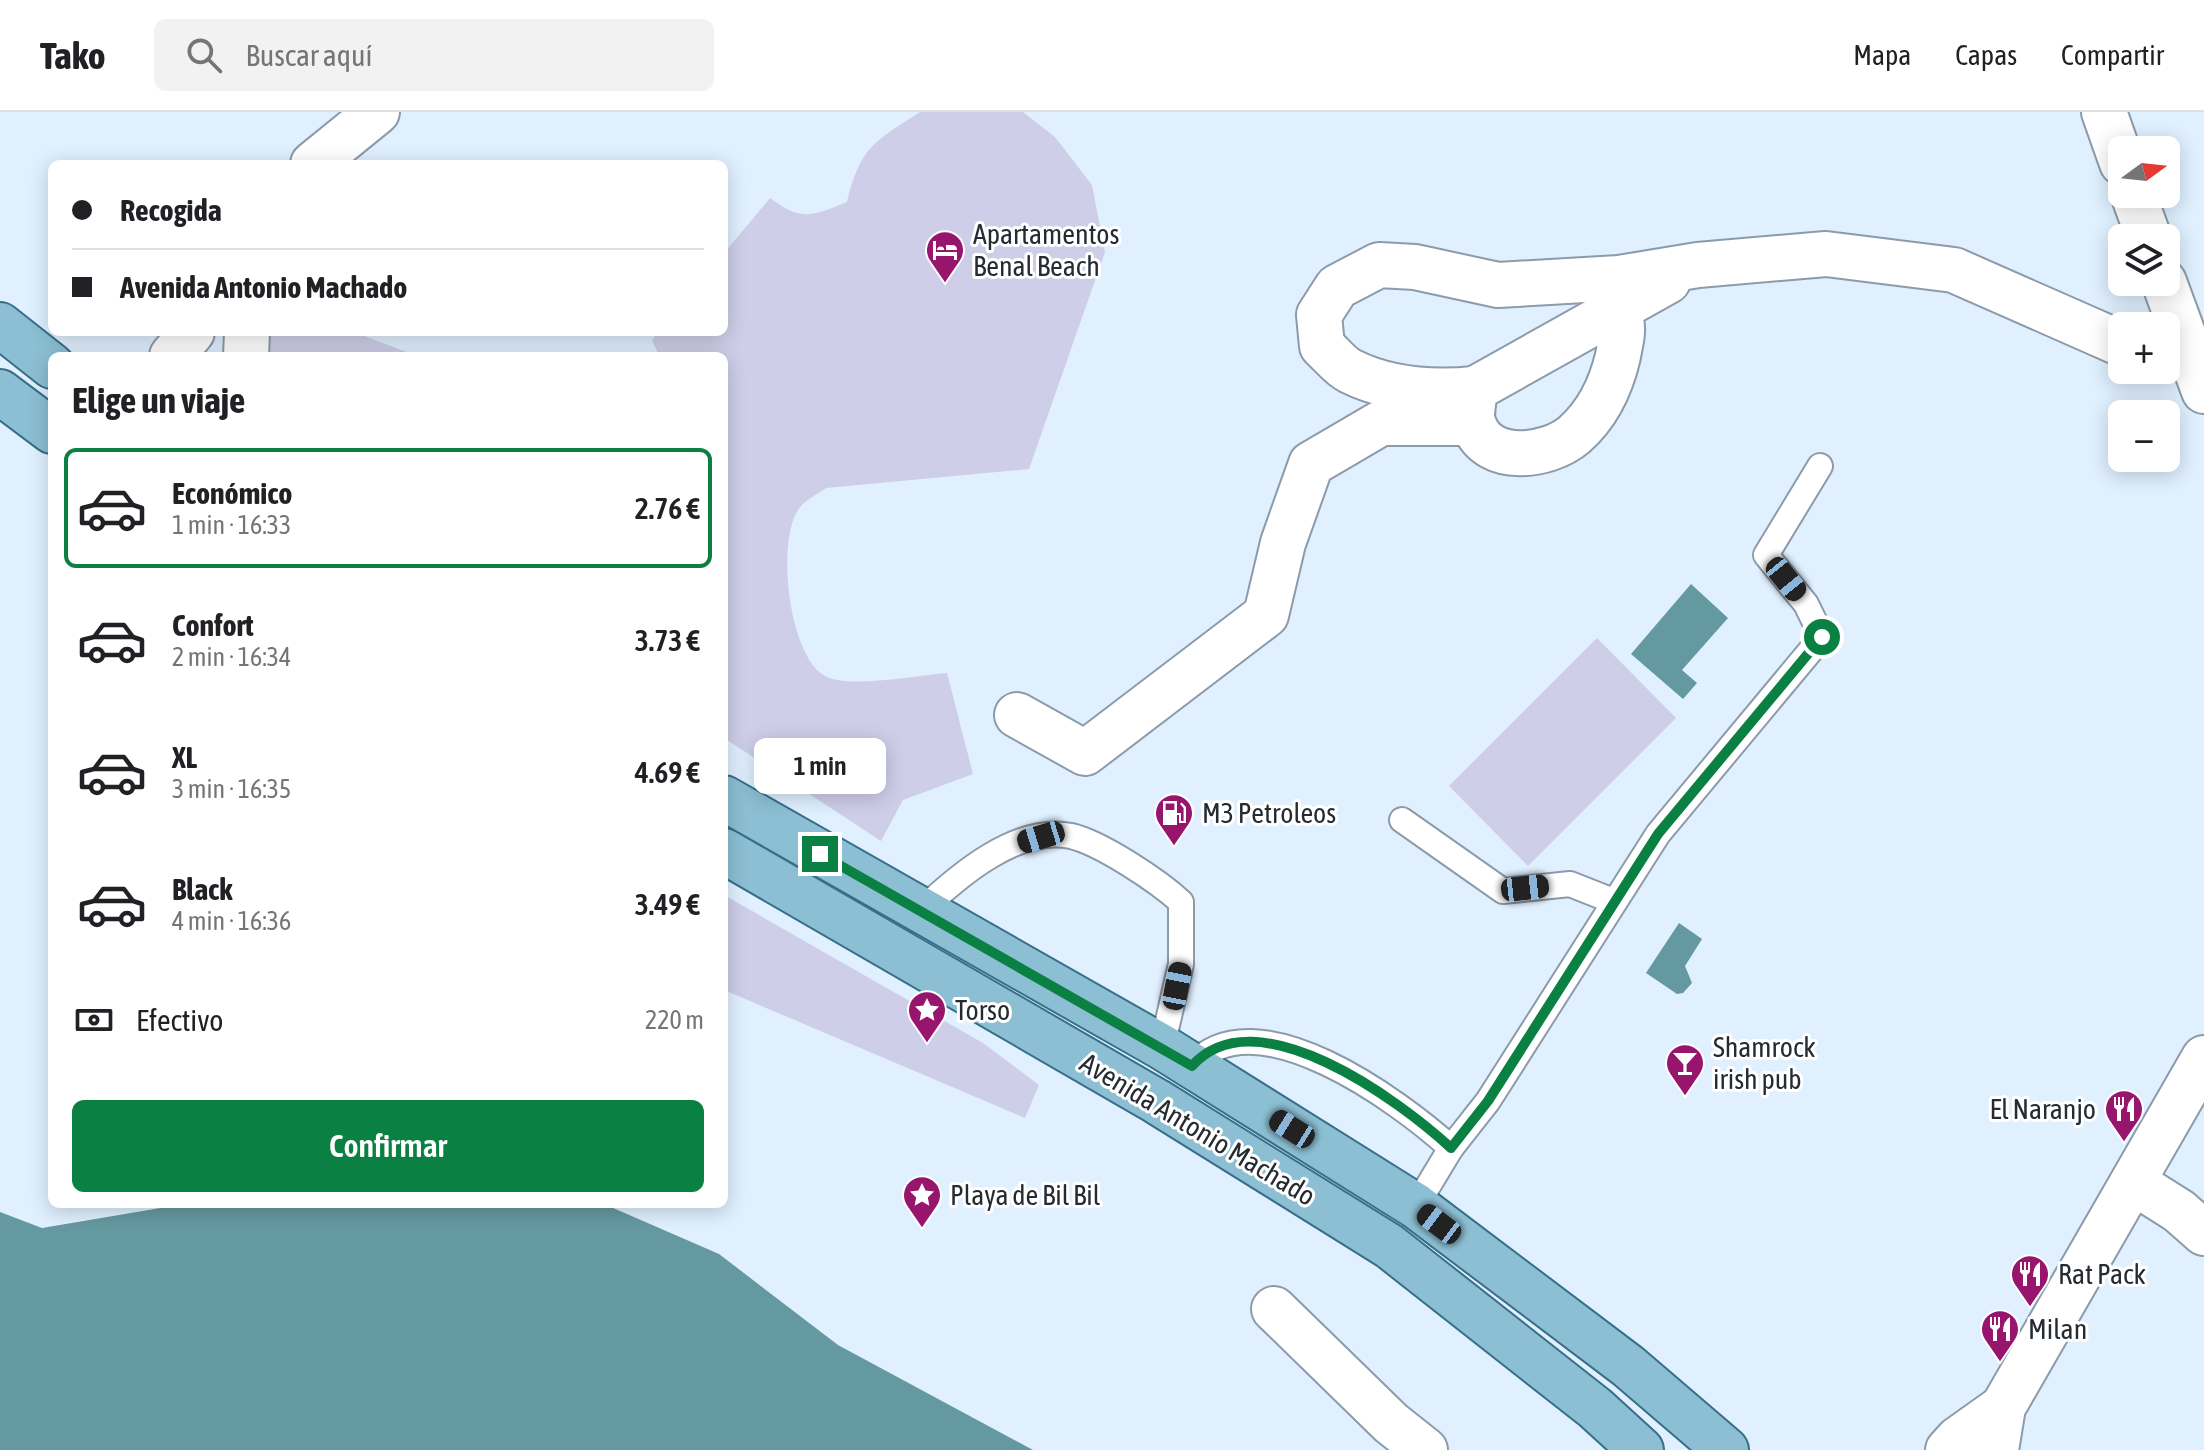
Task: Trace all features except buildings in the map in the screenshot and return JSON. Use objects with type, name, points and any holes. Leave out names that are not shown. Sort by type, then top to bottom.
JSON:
[{"type":"main road","points":[[0,325],[48,363]]},
{"type":"main road","points":[[0,392],[48,428]]},
{"type":"main road","name":"Avenida Antonio Machado","points":[[728,800],[1177,1057],[1416,1206],[1628,1366],[1726,1450]]},
{"type":"main road","name":"Avenida Antonio Machado","points":[[728,853],[1156,1101],[1389,1246],[1595,1408],[1641,1450]]},
{"type":"street","points":[[318,160],[377,112]]},
{"type":"street","points":[[2104,112],[2112,136]]},
{"type":"street","points":[[1474,406],[1444,392],[1391,385],[1348,370],[1322,346],[1319,315],[1337,287],[1379,265],[1415,267],[1498,285],[1619,278],[1698,265],[1826,254],[1954,270],[2047,308],[2108,337]]},
{"type":"street","points":[[1017,715],[1085,753],[1266,615],[1283,543],[1311,464],[1381,423],[1474,406],[1601,317],[1698,265]]},
{"type":"street","points":[[2168,296],[2190,379]]},
{"type":"street","points":[[1474,406],[1482,441],[1502,451],[1536,454],[1572,436],[1597,410],[1613,376],[1624,330],[1621,320],[1601,317]]},
{"type":"street","points":[[175,352],[189,336]]},
{"type":"street","points":[[1996,1450],[2003,1407],[2204,1058]]},
{"type":"street","points":[[2133,1182],[2179,1211],[2204,1233]]},
{"type":"street","points":[[1274,1309],[1391,1423],[1425,1450]]},
{"type":"street","points":[[1948,1450],[1958,1439],[2003,1407]]},
{"type":"lane","points":[[1416,1206],[1451,1148],[1488,1101],[1658,834],[1822,637],[1806,604],[1766,555],[1820,466]]},
{"type":"lane","points":[[1402,820],[1503,891],[1570,884],[1613,901]]},
{"type":"lane","points":[[922,910],[990,853],[1041,837],[1071,836],[1151,875],[1181,902],[1177,1057],[1251,1042],[1304,1051],[1409,1113],[1451,1148]]},
{"type":"shaded area","points":[[920,112],[1023,112],[1055,137],[1092,185],[1105,252],[1029,469],[826,488],[803,503],[793,521],[788,543],[789,596],[802,646],[813,665],[825,676],[850,681],[947,673],[973,774],[903,800],[881,841],[728,741],[728,352],[657,352],[652,340],[655,336],[728,336],[728,248],[770,198],[799,214],[825,211],[847,202],[864,157],[891,131]]},
{"type":"shaded area","points":[[269,336],[364,336],[406,352],[265,352]]},
{"type":"shaded area","points":[[1691,584],[1728,618],[1682,670],[1697,683],[1683,699],[1631,654]]},
{"type":"shaded area","points":[[1597,638],[1676,718],[1528,866],[1449,786]]},
{"type":"shaded area","points":[[728,897],[983,1043],[1039,1085],[1025,1118],[728,992]]},
{"type":"shaded area","points":[[1679,923],[1702,939],[1685,966],[1692,983],[1683,993],[1677,994],[1646,973]]},
{"type":"shaded area","points":[[160,1208],[613,1208],[719,1254],[838,1345],[1033,1450],[0,1450],[0,1212],[42,1228]]},
{"type":"place","name":"Apartamentos Benal Beach","points":[[945,284]]},
{"type":"place","name":"M3 Petroleos","points":[[1174,847]]},
{"type":"place","name":"Torso","points":[[927,1044]]},
{"type":"place","name":"Shamrock irish pub","points":[[1685,1097]]},
{"type":"place","name":"El Naranjo","points":[[2124,1143]]},
{"type":"place","name":"Playa de Bil Bil","points":[[922,1229]]},
{"type":"place","name":"Rat Pack","points":[[2030,1308]]},
{"type":"place","name":"Milan","points":[[2000,1363]]},
{"type":"route","points":[[820,854],[1192,1066],[1203,1054],[1221,1046],[1251,1042],[1304,1051],[1420,1120],[1451,1148],[1488,1101],[1658,834],[1822,637]]}]
